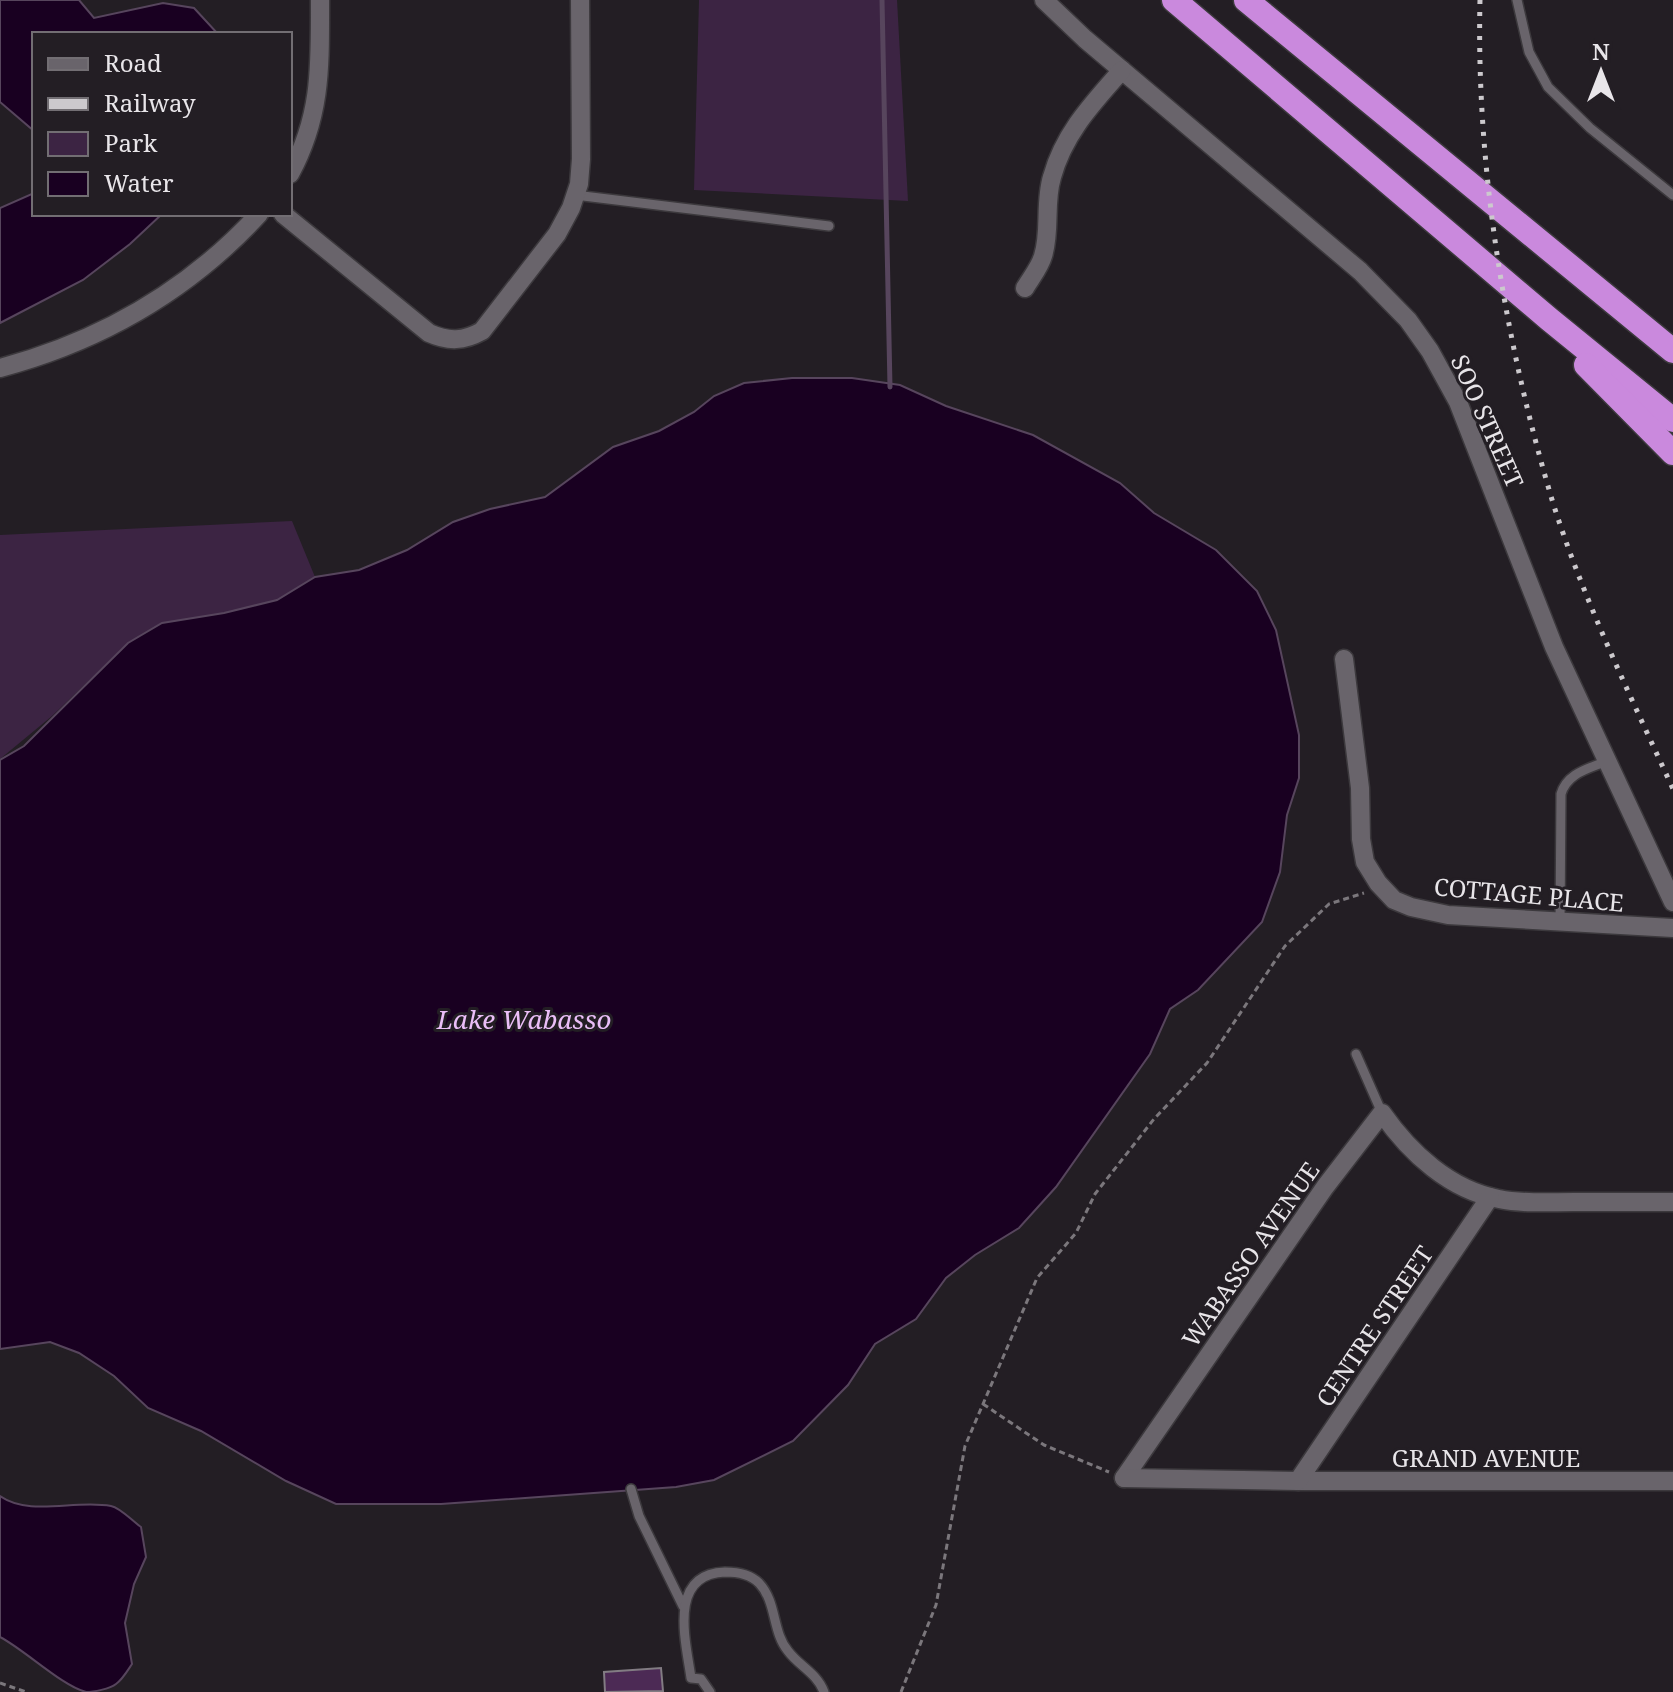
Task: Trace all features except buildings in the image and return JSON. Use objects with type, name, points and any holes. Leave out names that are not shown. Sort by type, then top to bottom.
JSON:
[{"type":"highway","points":[[1174,0],[1549,319],[1673,420]]},
{"type":"highway","points":[[1246,0],[1673,351]]},
{"type":"highway","points":[[1549,319],[1595,375],[1673,453]]},
{"type":"street","points":[[292,169],[311,126],[318,96],[320,0]]},
{"type":"street","points":[[285,216],[425,330],[441,338],[470,338],[493,321],[557,234],[571,208],[581,159],[580,0]]},
{"type":"street","name":"SOO STREET","points":[[1044,0],[1360,271],[1408,320],[1430,351],[1453,390],[1554,647],[1673,902]]},
{"type":"street","points":[[1025,288],[1043,257],[1046,207],[1060,152],[1081,117],[1122,70]]},
{"type":"street","points":[[0,368],[51,353],[130,318],[208,264],[257,216]]},
{"type":"street","name":"COTTAGE PLACE","points":[[1344,659],[1360,788],[1361,839],[1365,862],[1378,883],[1394,900],[1448,915],[1673,928]]},
{"type":"street","points":[[1382,1113],[1394,1131],[1427,1164],[1468,1190],[1490,1197],[1527,1202],[1673,1202]]},
{"type":"street","name":"WABASSO AVENUE","points":[[1124,1478],[1325,1187],[1382,1113]]},
{"type":"street","name":"CENTRE STREET","points":[[1298,1481],[1490,1197]]},
{"type":"street","name":"GRAND AVENUE","points":[[1124,1478],[1673,1481]]},
{"type":"lane","points":[[1517,0],[1529,52],[1548,87],[1590,128],[1673,195]]},
{"type":"lane","points":[[575,195],[829,226]]},
{"type":"lane","points":[[1560,923],[1563,785],[1573,775],[1607,761]]},
{"type":"lane","points":[[1356,1054],[1382,1113]]},
{"type":"lane","points":[[631,1489],[639,1516],[683,1606],[691,1678],[701,1679],[710,1692]]},
{"type":"lane","points":[[683,1606],[697,1584],[712,1573],[744,1573],[758,1582],[767,1595],[788,1652],[820,1681],[824,1692]]},
{"type":"path","points":[[901,1692],[936,1605],[965,1446],[1037,1278],[1076,1233],[1095,1194],[1154,1119],[1207,1063],[1285,946],[1329,904],[1361,895],[1378,883]]},
{"type":"path","points":[[983,1404],[1044,1445],[1124,1478]]},
{"type":"path","points":[[0,1683],[26,1692]]},
{"type":"green space","points":[[699,0],[897,0],[908,201],[694,190]]},
{"type":"green space","points":[[292,521],[315,577],[277,600],[162,623],[128,643],[52,716],[0,759],[0,535]]},
{"type":"water","points":[[0,0],[79,0],[94,18],[163,3],[194,8],[216,32],[32,32],[32,129],[0,102]]},
{"type":"water","points":[[32,194],[32,216],[160,216],[130,244],[83,280],[0,323],[0,208]]},
{"type":"water","name":"Lake Wabasso","points":[[792,378],[852,378],[900,385],[946,406],[1033,435],[1120,483],[1154,513],[1216,550],[1257,591],[1276,630],[1299,735],[1299,778],[1287,815],[1280,872],[1262,922],[1198,990],[1170,1009],[1150,1054],[1056,1187],[1019,1228],[975,1255],[946,1278],[916,1319],[875,1344],[848,1385],[793,1441],[714,1480],[676,1487],[441,1504],[336,1504],[286,1481],[201,1431],[148,1408],[114,1376],[79,1353],[50,1342],[0,1349],[0,760],[24,746],[128,643],[162,623],[277,600],[315,577],[359,570],[407,550],[453,522],[490,509],[545,497],[613,447],[659,431],[694,412],[714,396],[744,383]]},
{"type":"water","points":[[0,1496],[12,1502],[39,1507],[111,1506],[141,1527],[146,1557],[134,1584],[125,1623],[132,1664],[113,1686],[89,1692],[76,1688],[0,1637]]},
{"type":"waterway","points":[[882,0],[890,387]]},
{"type":"railway","points":[[1480,0],[1483,127],[1497,254],[1536,442],[1553,503],[1579,576],[1608,648],[1673,789]]}]
